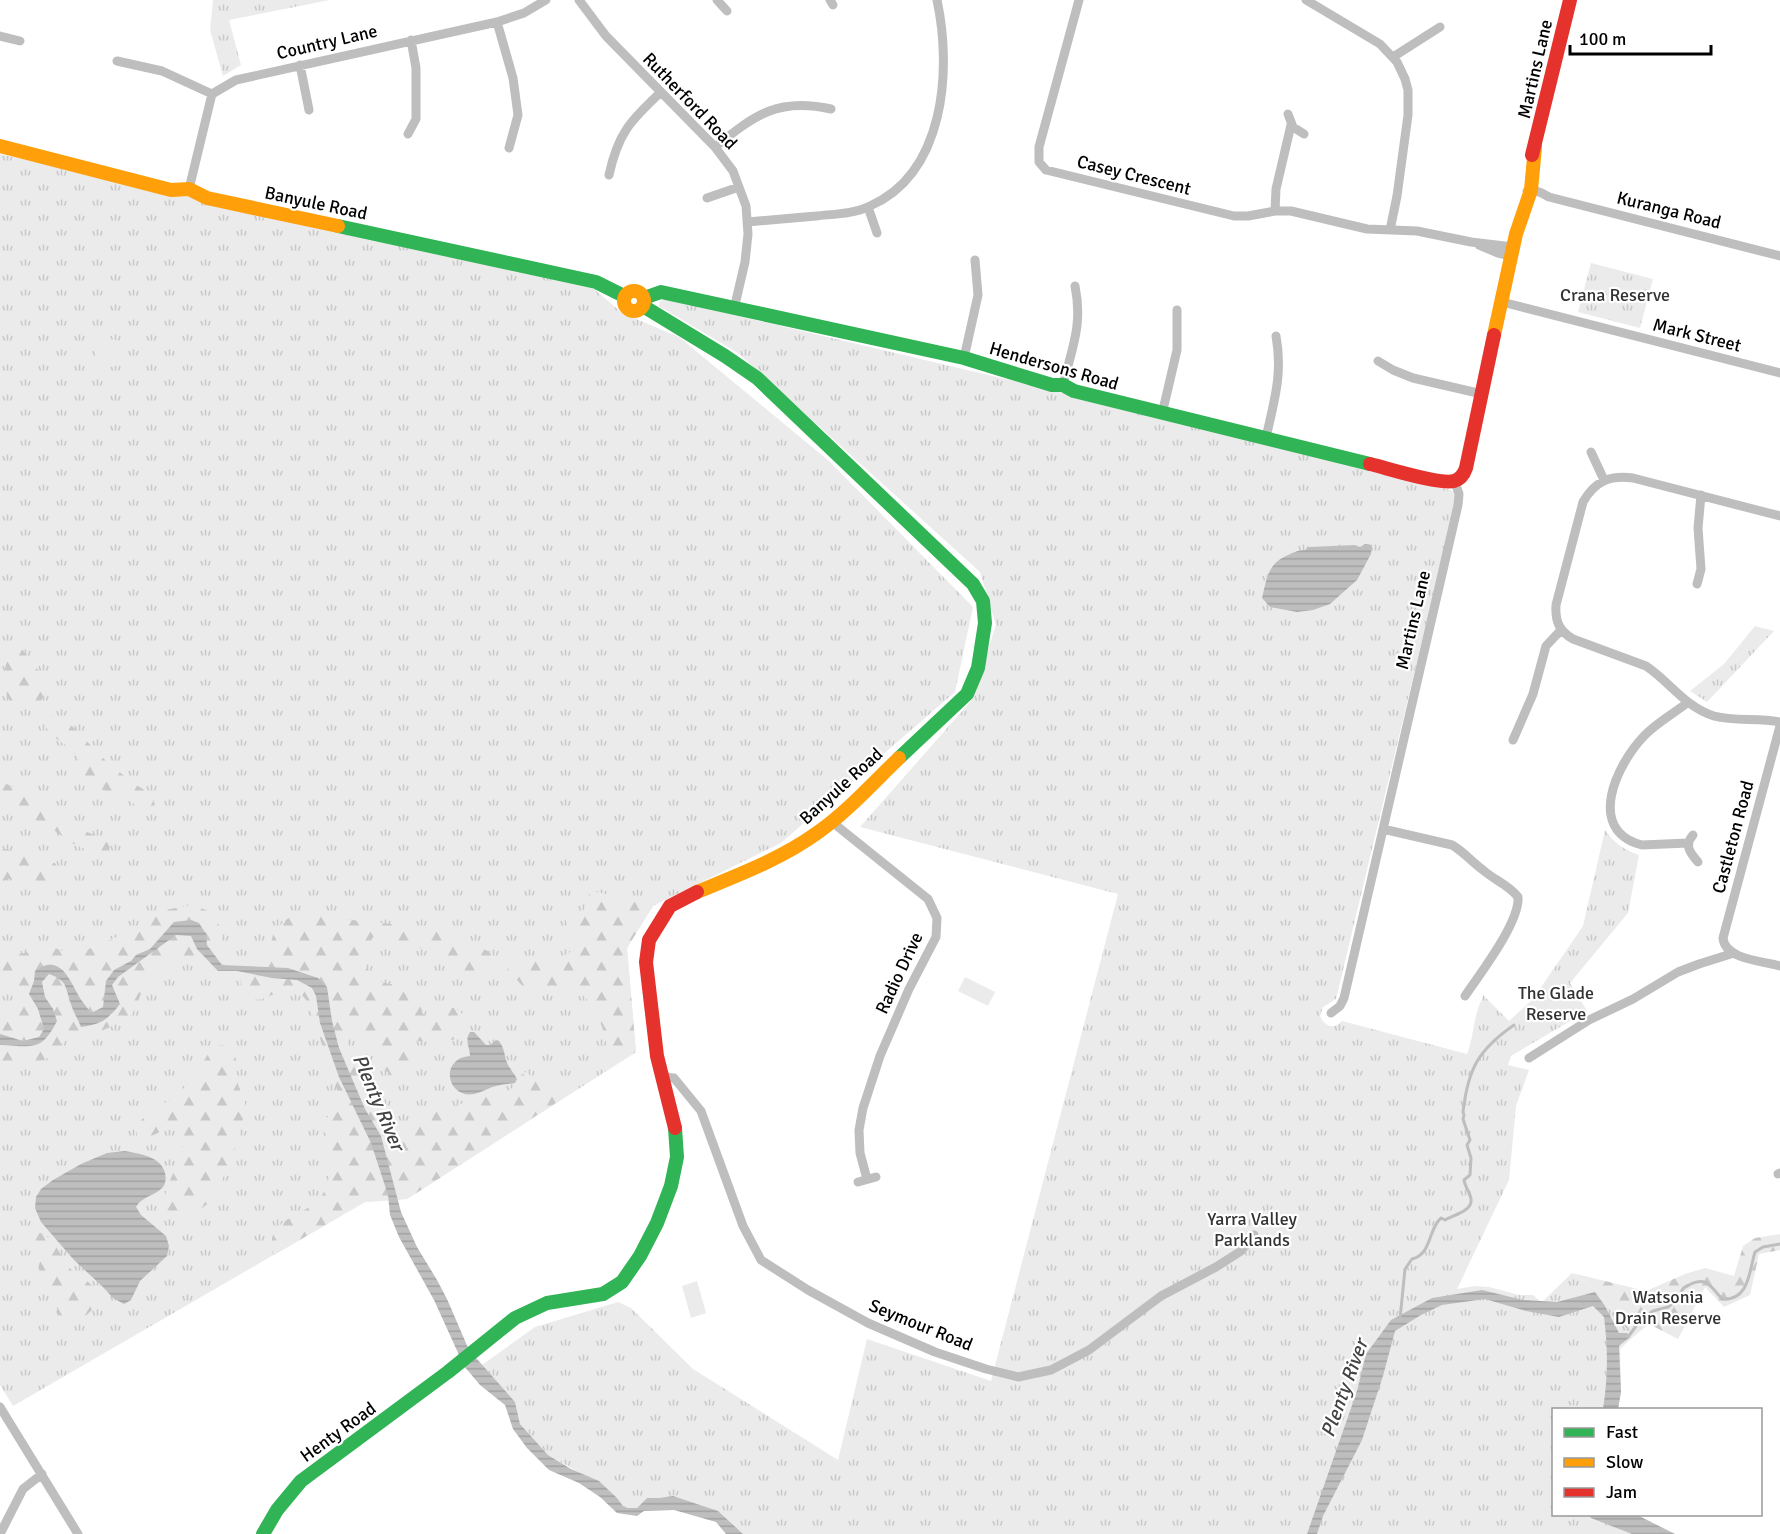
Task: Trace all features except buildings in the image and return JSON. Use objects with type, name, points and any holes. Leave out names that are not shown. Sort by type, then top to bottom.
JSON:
[{"type":"street","name":"Country Lane","points":[[212,94],[236,80],[496,22],[524,13],[546,0]]},
{"type":"street","name":"Rutherford Road","points":[[579,0],[606,36],[715,147],[733,171],[746,206],[747,222],[747,246],[734,309]]},
{"type":"street","points":[[717,0],[727,11]]},
{"type":"street","points":[[747,222],[826,215],[868,207],[892,194],[906,182],[920,162],[931,138],[940,103],[942,34],[937,0]]},
{"type":"street","name":"Casey Crescent","points":[[1080,0],[1039,147],[1039,162],[1042,168],[1227,215],[1248,216],[1275,211],[1298,212],[1367,229],[1432,233],[1471,242],[1514,246]]},
{"type":"street","points":[[1306,0],[1380,44],[1401,69],[1408,103],[1393,230]]},
{"type":"street","name":"Martins Lane","points":[[1331,1014],[1344,999],[1458,505],[1459,494],[1455,482],[1464,474],[1514,246],[1521,203],[1530,192],[1526,176],[1570,0]]},
{"type":"street","points":[[496,22],[513,78],[518,116],[509,148]]},
{"type":"street","points":[[1393,57],[1440,27]]},
{"type":"street","points":[[0,36],[20,41]]},
{"type":"street","points":[[408,134],[416,119],[417,69],[411,40]]},
{"type":"street","points":[[117,61],[162,71],[212,94],[189,189]]},
{"type":"street","points":[[300,65],[309,110]]},
{"type":"street","points":[[609,175],[623,133],[640,111],[662,92]]},
{"type":"street","points":[[715,147],[746,123],[769,111],[807,105],[831,109]]},
{"type":"street","points":[[1288,114],[1292,125],[1304,134]]},
{"type":"street","points":[[1275,211],[1276,189],[1292,125]]},
{"type":"street","name":"Banyule Road","points":[[0,146],[171,189],[189,189],[207,198],[596,282],[624,296],[629,291],[636,291],[643,302],[757,378],[973,584],[983,601],[985,622],[978,668],[967,694],[817,835],[790,851],[683,898],[670,906],[649,940],[646,962],[657,1056],[675,1122],[677,1157],[671,1186],[657,1223],[640,1256],[622,1282],[603,1294],[547,1303],[515,1318],[448,1372]]},
{"type":"street","points":[[707,198],[739,187]]},
{"type":"street","name":"Kuranga Road","points":[[1530,192],[1780,256]]},
{"type":"street","points":[[868,207],[877,233]]},
{"type":"street","points":[[964,358],[978,295],[975,261]]},
{"type":"street","points":[[1063,385],[1077,330],[1078,303],[1075,286]]},
{"type":"street","name":"Hendersons Road","points":[[643,302],[661,292],[964,358],[1052,385],[1063,385],[1074,391],[1162,414],[1439,481],[1455,482]]},
{"type":"street","name":"Mark Street","points":[[1502,302],[1780,373]]},
{"type":"street","points":[[1162,414],[1177,350],[1177,310]]},
{"type":"street","points":[[1266,438],[1279,374],[1280,361],[1276,336]]},
{"type":"street","points":[[1378,361],[1413,378],[1482,394]]},
{"type":"street","points":[[1591,452],[1604,480]]},
{"type":"street","points":[[1780,516],[1633,478],[1613,477],[1604,480],[1587,495],[1578,518],[1556,605],[1557,623],[1561,630],[1573,639],[1646,666],[1695,708],[1715,716],[1768,720],[1780,724]]},
{"type":"street","points":[[1697,584],[1701,569],[1698,528],[1701,495]]},
{"type":"street","points":[[1513,740],[1531,700],[1546,646],[1561,630]]},
{"type":"street","points":[[1688,703],[1650,730],[1633,748],[1618,772],[1612,790],[1610,807],[1611,817],[1620,834],[1635,843],[1650,845],[1690,839],[1689,851],[1698,862]]},
{"type":"street","points":[[1744,719],[1766,715],[1780,717]]},
{"type":"street","name":"Castleton Road","points":[[1734,953],[1727,948],[1723,938],[1780,724]]},
{"type":"street","name":"Radio Drive","points":[[832,822],[928,899],[937,918],[936,937],[884,1046],[863,1108],[859,1130],[860,1153],[867,1179]]},
{"type":"street","points":[[1383,828],[1452,845],[1518,897],[1518,907],[1507,930],[1465,996]]},
{"type":"street","points":[[1529,1058],[1581,1025],[1633,999],[1678,972],[1734,953],[1780,966]]},
{"type":"street","name":"Seymour Road","points":[[662,1077],[674,1078],[701,1111],[743,1226],[761,1260],[808,1290],[868,1323],[935,1352],[1018,1377],[1051,1370],[1089,1350],[1161,1296],[1241,1251],[1254,1235]]},
{"type":"street","name":"Henty Road","points":[[263,1534],[277,1510],[301,1481],[448,1372]]},
{"type":"street","points":[[0,1407],[78,1534]]},
{"type":"street","points":[[0,1534],[23,1489],[42,1474]]},
{"type":"green space","points":[[213,0],[330,0],[229,20],[241,65],[223,76],[210,30]]},
{"type":"green space","points":[[0,154],[594,289],[622,313],[679,337],[829,461],[973,607],[955,692],[781,843],[653,906],[627,948],[636,1052],[407,1199],[365,1202],[13,1406],[0,1385]]},
{"type":"green space","name":"Crana Reserve","points":[[1591,263],[1653,279],[1640,328],[1578,312]]},
{"type":"green space","name":"Yarra Valley Parklands","points":[[667,299],[1031,385],[1454,492],[1455,503],[1336,999],[1323,1007],[1320,1016],[1324,1023],[1330,1026],[1336,1026],[1342,1021],[1467,1054],[1483,995],[1509,1021],[1533,999],[1583,926],[1605,830],[1620,846],[1639,855],[1628,913],[1570,983],[1587,1011],[1511,1056],[1508,1065],[1529,1070],[1516,1106],[1509,1180],[1457,1289],[1475,1286],[1489,1287],[1519,1295],[1533,1295],[1543,1301],[1572,1273],[1597,1290],[1633,1337],[1620,1349],[1621,1392],[1618,1408],[1552,1408],[1552,1516],[1639,1516],[1675,1534],[743,1534],[673,1496],[647,1498],[637,1508],[623,1506],[617,1498],[582,1474],[548,1455],[520,1424],[515,1402],[482,1365],[535,1327],[618,1302],[631,1308],[693,1369],[838,1460],[867,1339],[991,1381],[1118,894],[860,827],[971,701],[996,625],[980,572],[738,353],[659,306],[660,301]]},
{"type":"green space","points":[[110,339],[120,343],[124,353],[120,363],[110,367],[100,363],[96,353],[100,343]]},
{"type":"green space","points":[[1755,626],[1774,631],[1707,702],[1690,691],[1724,664]]},
{"type":"green space","points":[[13,643],[23,650],[43,677],[45,694],[36,706],[15,704],[8,698],[5,675],[7,657]]},
{"type":"green space","points":[[46,716],[59,717],[73,727],[106,761],[149,793],[154,800],[155,809],[151,812],[146,811],[119,794],[99,789],[88,781],[75,754],[47,729]]},
{"type":"green space","points":[[0,783],[20,791],[52,815],[103,839],[110,845],[109,852],[102,857],[74,844],[28,816],[0,806]]},
{"type":"green space","points":[[0,848],[55,863],[59,870],[59,878],[50,883],[8,879],[0,883]]},
{"type":"green space","points":[[589,890],[653,906],[627,948],[636,1052],[606,1071],[606,1041],[598,1017],[589,1001],[578,992],[569,990],[532,992],[522,986],[506,967],[507,959],[515,956],[553,958],[571,952],[578,943],[565,917],[584,910],[588,903]]},
{"type":"green space","points":[[191,905],[210,912],[219,925],[222,939],[213,955],[197,962],[180,960],[172,962],[157,970],[146,983],[132,1013],[124,1021],[93,1033],[70,1033],[52,1056],[38,1062],[0,1071],[0,1010],[8,1009],[19,1002],[21,992],[14,986],[0,989],[0,959],[7,955],[25,953],[33,946],[47,945],[63,951],[84,951],[138,928],[165,910]]},
{"type":"green space","points":[[299,911],[313,916],[411,926],[450,934],[492,953],[494,959],[490,968],[480,973],[467,975],[432,953],[409,943],[374,937],[365,946],[362,956],[365,967],[384,983],[414,986],[420,994],[421,1012],[426,1016],[441,1008],[449,1007],[463,1014],[465,1019],[461,1037],[434,1042],[417,1041],[414,1045],[415,1070],[411,1078],[405,1079],[390,1075],[371,1041],[363,1036],[350,1034],[347,1039],[348,1045],[367,1100],[372,1109],[386,1121],[392,1138],[399,1136],[412,1122],[425,1113],[506,1092],[526,1072],[539,1083],[559,1089],[565,1097],[407,1199],[365,1202],[274,1255],[272,1242],[274,1232],[280,1225],[317,1201],[328,1183],[329,1166],[324,1124],[337,1105],[338,1096],[309,1004],[300,993],[292,989],[285,989],[264,999],[255,999],[245,996],[241,978],[245,959],[269,955],[272,938],[277,928]]},
{"type":"green space","points":[[965,977],[995,992],[988,1006],[958,991]]},
{"type":"green space","points":[[222,1045],[229,1049],[235,1057],[238,1084],[245,1101],[238,1138],[222,1181],[210,1201],[191,1214],[168,1215],[165,1207],[166,1191],[180,1159],[183,1137],[176,1129],[162,1131],[143,1140],[137,1137],[137,1129],[141,1120],[180,1092],[194,1078],[212,1047]]},
{"type":"green space","points":[[37,1232],[49,1238],[69,1267],[91,1284],[96,1291],[96,1305],[79,1319],[68,1320],[58,1313],[55,1291],[39,1272],[39,1256],[32,1236]]},
{"type":"green space","name":"Watsonia Drain Reserve","points":[[1780,1234],[1780,1250],[1759,1254],[1750,1295],[1724,1307],[1705,1287],[1678,1339],[1649,1324],[1633,1337],[1597,1290],[1572,1273],[1646,1291],[1705,1268],[1734,1276],[1743,1246],[1755,1238]]},
{"type":"green space","points":[[697,1281],[706,1313],[691,1318],[682,1286]]},
{"type":"shaded area","points":[[1365,544],[1372,545],[1371,554],[1357,580],[1330,604],[1313,610],[1297,612],[1270,607],[1262,598],[1271,568],[1286,556],[1309,547],[1355,545],[1360,547]]},
{"type":"shaded area","points":[[191,920],[199,923],[206,934],[207,945],[222,965],[288,968],[318,978],[327,987],[339,1048],[365,1109],[381,1136],[401,1212],[417,1247],[447,1299],[469,1350],[515,1402],[520,1424],[548,1455],[571,1469],[599,1481],[623,1506],[637,1508],[647,1498],[673,1496],[718,1511],[743,1534],[726,1534],[716,1522],[674,1510],[644,1511],[637,1516],[617,1513],[600,1497],[579,1483],[549,1470],[527,1448],[513,1429],[505,1405],[480,1385],[464,1366],[434,1300],[399,1237],[390,1215],[388,1195],[371,1143],[339,1077],[320,1023],[316,996],[312,988],[297,980],[237,971],[218,971],[197,949],[191,936],[176,935],[118,977],[112,985],[120,1004],[99,1023],[81,1027],[65,985],[60,979],[49,974],[42,982],[45,997],[57,1021],[51,1031],[40,1043],[34,1045],[0,1045],[0,1034],[23,1041],[39,1037],[44,1029],[38,1009],[29,994],[35,971],[44,966],[59,967],[69,978],[91,1013],[103,1007],[106,981],[114,970],[131,961],[136,955],[150,949],[174,922]]},
{"type":"shaded area","points":[[470,1032],[474,1032],[486,1045],[496,1040],[499,1041],[507,1063],[517,1079],[515,1083],[498,1085],[469,1095],[458,1091],[451,1080],[451,1068],[461,1058],[470,1056],[467,1041]]},
{"type":"shaded area","points":[[125,1151],[154,1159],[163,1167],[166,1178],[163,1187],[142,1200],[136,1207],[141,1215],[166,1236],[169,1246],[167,1256],[140,1281],[131,1300],[124,1304],[113,1298],[74,1260],[41,1222],[35,1208],[36,1197],[41,1189],[53,1180],[107,1153]]},
{"type":"shaded area","points":[[1482,1290],[1523,1300],[1557,1302],[1595,1292],[1619,1333],[1627,1333],[1630,1337],[1619,1346],[1621,1392],[1618,1408],[1603,1408],[1607,1374],[1604,1317],[1593,1306],[1559,1317],[1526,1311],[1485,1299],[1442,1305],[1395,1331],[1362,1440],[1323,1516],[1317,1534],[1307,1534],[1357,1391],[1366,1354],[1391,1320],[1432,1298]]},
{"type":"shaded area","points":[[1590,1516],[1639,1516],[1675,1534],[1632,1534]]},
{"type":"waterway","points":[[1400,1319],[1405,1269],[1412,1259],[1427,1247],[1434,1228],[1441,1218],[1445,1220],[1462,1212],[1471,1203],[1464,1180],[1470,1175],[1471,1158],[1467,1145],[1470,1140],[1463,1119],[1468,1084],[1483,1052],[1514,1025]]},
{"type":"waterway","points":[[1628,1337],[1639,1322],[1653,1311],[1668,1307],[1681,1297],[1683,1288],[1695,1282],[1708,1284],[1722,1299],[1738,1295],[1746,1284],[1755,1252],[1763,1247],[1780,1244]]},
{"type":"traffic: fast","points":[[338,226],[596,282],[624,296]]},
{"type":"traffic: fast","points":[[644,298],[661,292],[964,358],[1052,385],[1063,385],[1074,391],[1370,464]]},
{"type":"traffic: fast","points":[[643,306],[757,378],[973,584],[983,601],[985,623],[978,668],[967,694],[899,758]]},
{"type":"traffic: fast","points":[[263,1534],[277,1510],[301,1481],[448,1372],[515,1318],[547,1303],[603,1294],[622,1282],[640,1256],[657,1223],[671,1186],[677,1157],[675,1128]]},
{"type":"traffic: slow","points":[[0,146],[171,190],[189,189],[207,198],[338,226]]},
{"type":"traffic: slow","points":[[1494,335],[1516,234],[1531,190],[1535,147]]},
{"type":"traffic: slow","points":[[630,291],[638,291],[644,297],[644,301],[644,305],[638,311],[630,311],[624,305],[624,297],[630,291]]},
{"type":"traffic: slow","points":[[697,892],[759,866],[817,833],[839,816],[899,758]]},
{"type":"traffic: jam","points":[[1532,155],[1570,0]]},
{"type":"traffic: jam","points":[[1370,464],[1437,481],[1454,481],[1462,476],[1466,468],[1494,335]]},
{"type":"traffic: jam","points":[[675,1128],[657,1056],[646,962],[649,940],[670,906],[697,892]]},
{"type":"park label","name":"The Glade Reserve","points":[[1556,1003]]},
{"type":"water label","name":"Plenty River","points":[[379,1102]]},
{"type":"water label","name":"Plenty River","points":[[1344,1388]]}]
